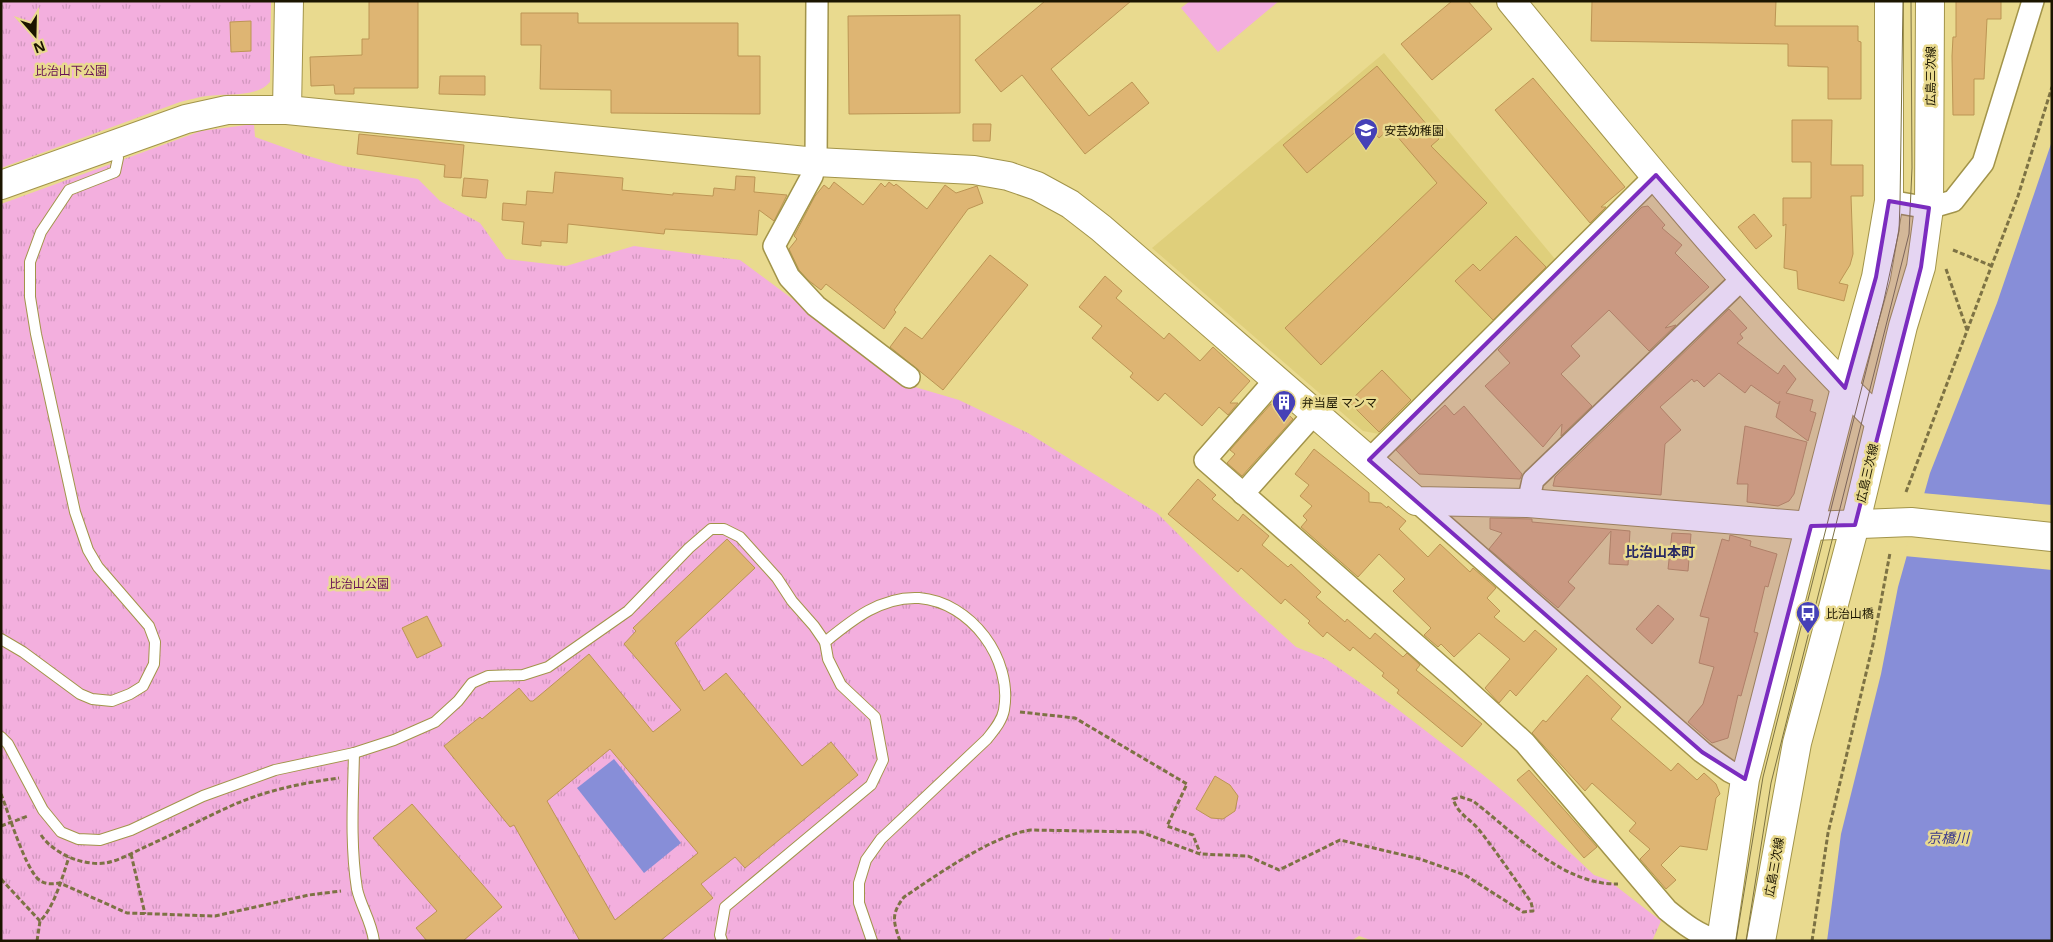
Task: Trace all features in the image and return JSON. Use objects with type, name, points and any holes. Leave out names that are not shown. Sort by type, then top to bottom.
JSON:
[{"type":"street","points":[[287,110],[289,1]]},
{"type":"street","points":[[816,1],[816,162],[812,176],[774,246],[789,277],[816,306],[909,377]]},
{"type":"street","points":[[1511,1],[1743,278],[1845,388],[1879,421]]},
{"type":"street","points":[[1276,379],[1204,460],[1456,680],[1525,743],[1667,910],[1704,937],[1720,941],[1745,779],[1845,388],[1876,277],[1889,201],[1889,1]]},
{"type":"street","name":"広島三次線","points":[[1761,941],[1797,743],[1855,525],[1879,421],[1920,267],[1929,208],[1930,1]]},
{"type":"street","points":[[1889,201],[1929,208],[1953,200],[1983,163],[2033,1]]},
{"type":"street","points":[[1,185],[186,119],[218,112],[287,110],[816,162],[974,170],[1008,176],[1037,186],[1070,204],[1101,228],[1702,752],[1729,771],[1745,779]]},
{"type":"street","points":[[1369,460],[1656,175]]},
{"type":"street","points":[[1528,503],[1533,480],[1743,278]]},
{"type":"street","points":[[1243,494],[1306,423]]},
{"type":"street","points":[[1416,501],[1528,503],[1811,526],[1911,522],[2052,537]]},
{"type":"lane","points":[[1,640],[23,652],[80,694],[92,699],[112,701],[130,694],[143,686],[154,664],[155,642],[149,626],[98,567],[88,550],[75,512],[36,334],[30,297],[30,262],[41,232],[69,190],[115,172],[118,158],[113,144]]},
{"type":"lane","points":[[1,737],[8,744],[43,810],[61,832],[78,839],[100,840],[131,830],[203,796],[276,770],[354,754],[394,740],[435,722],[458,701],[472,683],[488,676],[523,675],[548,667],[628,611],[688,548],[711,529],[724,529],[740,537],[777,578],[792,601],[814,626],[825,642],[828,659],[841,685],[875,717],[883,760],[871,785],[725,907],[720,935],[722,941]]},
{"type":"lane","points":[[825,642],[863,612],[894,601],[918,598],[940,602],[966,617],[979,629],[991,645],[1002,673],[1004,710],[1000,722],[987,739],[881,839],[866,860],[859,883],[859,903],[872,941]]},
{"type":"lane","points":[[354,754],[354,865],[358,892],[371,923],[374,941]]},
{"type":"path","points":[[1906,492],[2018,196],[2052,87]]},
{"type":"path","points":[[1953,250],[1992,266]]},
{"type":"path","points":[[1945,266],[1968,331]]},
{"type":"path","points":[[1812,941],[1828,833],[1873,644],[1890,553]]},
{"type":"path","points":[[1004,710],[1075,718],[1187,784],[1167,826],[1193,835],[1200,854]]},
{"type":"path","points":[[145,914],[131,854],[235,804],[274,790],[316,781],[354,777]]},
{"type":"path","points":[[1,794],[30,869],[39,880],[49,884],[60,883],[127,913],[214,916],[309,895],[342,891],[358,892]]},
{"type":"path","points":[[900,941],[894,924],[894,909],[904,897],[970,856],[1021,831],[1141,832],[1200,854],[1248,856],[1279,870],[1340,840],[1420,859],[1464,875],[1523,912],[1533,911],[1531,902],[1489,842],[1476,826],[1457,811],[1453,799],[1461,798],[1473,801],[1544,857],[1581,876],[1607,884]]},
{"type":"path","points":[[1,826],[28,816]]},
{"type":"path","points":[[37,941],[40,921],[45,916],[60,883],[69,857]]},
{"type":"path","points":[[1,879],[40,921]]},
{"type":"highlighted area","points":[[1656,175],[1845,388],[1876,277],[1889,201],[1929,208],[1921,267],[1855,525],[1811,526],[1745,779],[1702,752],[1369,460]]},
{"type":"shaded area","name":"安芸幼稚園","points":[[1384,53],[1555,259],[1379,434],[1363,431],[1152,248]]},
{"type":"green space","name":"比治山下公園","points":[[1,1],[271,1],[270,82],[257,91],[249,93],[207,96],[180,102],[1,168]]},
{"type":"green space","points":[[1190,1],[1279,1],[1218,52],[1181,8]]},
{"type":"green space","name":"比治山公園","points":[[254,124],[255,137],[308,156],[343,166],[418,179],[440,201],[480,223],[506,259],[566,266],[634,246],[740,260],[908,385],[959,400],[1028,433],[1157,513],[1240,596],[1296,647],[1326,659],[1392,705],[1522,807],[1594,875],[1608,880],[1661,921],[1652,941],[1373,941],[1359,936],[1351,941],[1115,941],[1110,938],[1108,941],[1,941],[1,204],[201,131]]},
{"type":"water","name":"京橋川","points":[[2052,141],[2052,941],[1827,941],[1841,834],[1881,674],[1898,587],[1930,473],[1997,303]]},
{"type":"water","points":[[614,759],[681,843],[644,873],[577,788]]},
{"type":"pier","points":[[1922,493],[2052,505],[2052,570],[1904,556]]},
{"type":"building","points":[[369,1],[418,1],[418,88],[354,88],[354,94],[335,94],[334,85],[311,86],[310,57],[362,55],[362,39],[369,39]]},
{"type":"building","points":[[1045,1],[1131,1],[1051,69],[1089,116],[1132,82],[1149,103],[1085,154],[1022,75],[1001,92],[975,60]]},
{"type":"building","points":[[1452,1],[1468,1],[1492,29],[1432,80],[1401,44]]},
{"type":"building","points":[[1592,1],[1776,1],[1775,26],[1858,26],[1858,41],[1861,42],[1861,99],[1828,99],[1828,67],[1788,66],[1788,44],[1591,41]]},
{"type":"building","points":[[1956,1],[2001,1],[2001,19],[1987,19],[1984,79],[1974,79],[1974,115],[1953,115],[1952,56],[1953,37],[1956,37]]},
{"type":"building","points":[[521,13],[578,13],[578,23],[738,23],[738,56],[760,56],[760,114],[611,113],[611,90],[540,89],[541,45],[521,45]]},
{"type":"building","points":[[960,15],[960,113],[849,114],[848,16]]},
{"type":"building","points":[[251,21],[251,51],[231,52],[230,22]]},
{"type":"building","points":[[1377,66],[1439,139],[1431,146],[1487,203],[1321,365],[1285,328],[1437,183],[1390,128],[1379,138],[1366,123],[1307,173],[1283,145]]},
{"type":"building","points":[[440,76],[485,76],[485,95],[439,94]]},
{"type":"building","points":[[1533,78],[1625,187],[1601,207],[1606,207],[1590,223],[1495,110]]},
{"type":"building","points":[[1792,120],[1832,120],[1831,165],[1863,165],[1863,196],[1851,196],[1853,254],[1850,265],[1839,283],[1848,285],[1844,301],[1798,289],[1797,271],[1784,268],[1786,224],[1783,226],[1783,198],[1811,198],[1811,162],[1792,162]]},
{"type":"building","points":[[973,124],[991,124],[990,141],[973,141]]},
{"type":"building","points":[[359,134],[464,145],[461,178],[444,177],[445,165],[357,154]]},
{"type":"building","points":[[555,172],[623,178],[622,190],[673,195],[673,193],[713,196],[714,188],[735,190],[736,176],[755,177],[754,192],[787,195],[774,221],[759,210],[757,235],[665,229],[664,234],[568,224],[567,243],[541,241],[541,246],[522,244],[524,222],[502,220],[503,203],[526,205],[527,191],[553,193]]},
{"type":"building","points":[[464,178],[488,180],[486,198],[462,196]]},
{"type":"building","points":[[834,182],[863,205],[881,183],[885,187],[889,182],[894,186],[896,184],[927,209],[945,185],[956,193],[977,186],[983,203],[968,209],[894,310],[896,312],[884,329],[826,284],[821,290],[808,280],[799,270],[789,249],[797,239],[794,236],[815,196],[824,185],[829,189]]},
{"type":"building","points":[[1648,206],[1665,225],[1662,228],[1682,245],[1675,253],[1709,287],[1665,328],[1676,325],[1649,351],[1609,310],[1571,346],[1580,356],[1561,374],[1592,406],[1561,436],[1562,424],[1543,447],[1485,386],[1510,363],[1498,350],[1642,207]]},
{"type":"building","points":[[1754,214],[1772,236],[1756,249],[1738,227]]},
{"type":"building","points":[[1516,236],[1546,267],[1493,320],[1455,281],[1473,264],[1480,271]]},
{"type":"building","points":[[990,255],[1028,285],[943,390],[890,347],[905,327],[922,339]]},
{"type":"building","points":[[1105,276],[1122,291],[1116,298],[1164,339],[1169,333],[1200,361],[1213,347],[1250,381],[1230,403],[1238,403],[1228,415],[1219,407],[1202,426],[1165,393],[1158,401],[1130,377],[1133,373],[1092,338],[1102,326],[1079,307]]},
{"type":"building","points":[[1729,309],[1747,328],[1740,334],[1743,338],[1737,343],[1778,374],[1784,365],[1796,379],[1786,393],[1813,400],[1810,411],[1816,413],[1808,441],[1776,417],[1780,401],[1778,404],[1751,385],[1745,393],[1719,373],[1704,387],[1697,380],[1694,382],[1692,379],[1660,407],[1681,430],[1665,444],[1661,495],[1553,486],[1555,477]]},
{"type":"building","points":[[1382,370],[1411,400],[1379,432],[1349,402]]},
{"type":"building","points":[[1271,404],[1277,404],[1293,419],[1242,476],[1227,463],[1235,454],[1230,450]]},
{"type":"building","points":[[1445,405],[1454,415],[1464,406],[1522,474],[1520,479],[1419,474],[1396,450]]},
{"type":"building","points":[[1745,426],[1807,442],[1794,494],[1789,501],[1778,506],[1747,502],[1748,484],[1737,484]]},
{"type":"building","points":[[1314,449],[1369,493],[1369,502],[1381,503],[1387,508],[1388,506],[1406,521],[1399,529],[1428,557],[1440,544],[1470,572],[1473,568],[1496,588],[1487,598],[1500,611],[1494,617],[1524,642],[1535,630],[1557,649],[1516,696],[1510,690],[1499,703],[1485,688],[1510,659],[1479,633],[1454,657],[1441,644],[1438,647],[1424,635],[1431,628],[1393,591],[1405,579],[1379,554],[1358,577],[1301,527],[1307,520],[1303,516],[1312,506],[1300,496],[1309,485],[1295,474]]},
{"type":"building","points":[[1198,479],[1216,495],[1212,499],[1238,521],[1243,514],[1269,536],[1262,545],[1288,567],[1291,564],[1321,592],[1316,597],[1345,622],[1347,619],[1370,639],[1375,633],[1403,657],[1407,653],[1420,665],[1416,670],[1482,724],[1462,747],[1397,693],[1399,690],[1382,676],[1384,673],[1353,647],[1350,651],[1327,632],[1323,637],[1308,623],[1310,621],[1285,599],[1281,604],[1241,568],[1238,572],[1168,514]]},
{"type":"building","points":[[1490,518],[1532,519],[1532,522],[1630,531],[1628,565],[1609,564],[1611,531],[1568,582],[1575,588],[1558,608],[1489,549],[1502,533],[1490,529]]},
{"type":"building","points":[[1672,533],[1691,534],[1688,571],[1668,569]]},
{"type":"building","points":[[1730,535],[1751,541],[1750,546],[1777,554],[1768,587],[1765,586],[1754,632],[1758,633],[1741,696],[1738,695],[1728,738],[1712,743],[1688,722],[1703,704],[1714,667],[1699,663],[1709,618],[1700,616],[1722,539],[1729,541]]},
{"type":"building","points":[[727,539],[755,568],[675,643],[704,691],[726,673],[802,766],[831,742],[858,775],[745,868],[735,857],[701,884],[713,898],[660,941],[580,941],[514,825],[510,827],[444,746],[480,717],[482,719],[519,688],[530,701],[533,701],[589,654],[653,732],[681,710],[624,644],[636,631],[633,628]],"holes":[[[610,749],[698,853],[615,920],[547,801]]]},
{"type":"building","points":[[1658,605],[1674,619],[1652,644],[1636,629]]},
{"type":"building","points":[[427,616],[442,646],[417,658],[402,628]]},
{"type":"building","points":[[1587,675],[1621,707],[1611,719],[1671,771],[1678,763],[1697,780],[1704,773],[1716,784],[1720,794],[1716,798],[1707,850],[1680,846],[1661,865],[1676,880],[1666,889],[1640,859],[1650,849],[1629,831],[1636,823],[1592,783],[1585,791],[1532,733],[1543,720],[1546,722]]},
{"type":"building","points":[[1529,770],[1597,847],[1584,858],[1517,780]]},
{"type":"building","points":[[1215,776],[1230,785],[1238,796],[1235,811],[1223,819],[1211,818],[1196,809]]},
{"type":"building","points":[[412,804],[502,907],[463,941],[427,941],[416,928],[437,911],[373,838]]},
{"type":"tram line","points":[[1736,941],[1763,777],[1884,300],[1899,231],[1903,1]]},
{"type":"tram line","points":[[1746,941],[1771,783],[1909,234],[1912,168],[1911,1]]},
{"type":"place","name":"安芸幼稚園","points":[[1366,151]]},
{"type":"place","name":"弁当屋 マンマ","points":[[1284,423]]},
{"type":"place","name":"比治山橋","points":[[1808,634]]},
{"type":"district","name":"比治山本町","points":[[1660,551]]}]
